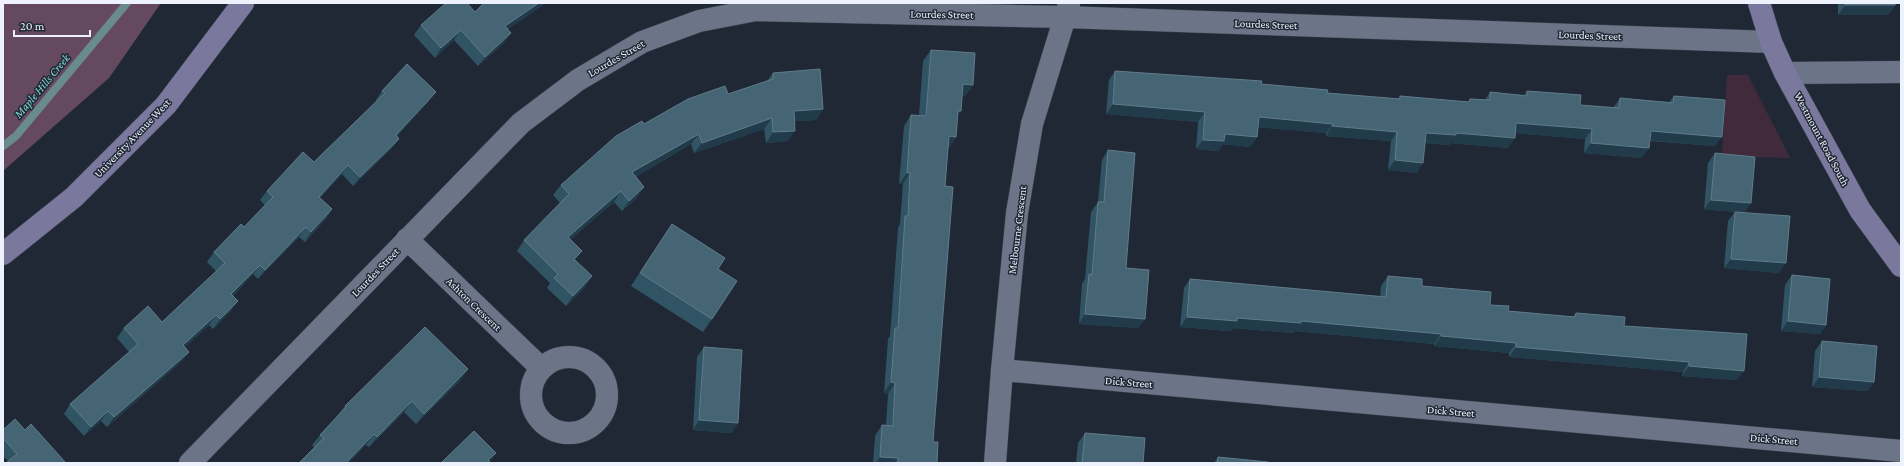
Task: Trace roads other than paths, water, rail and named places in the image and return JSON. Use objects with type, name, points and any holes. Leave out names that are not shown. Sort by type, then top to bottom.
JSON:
[{"type":"main road","name":"University Avenue West","points":[[3,254],[74,197],[166,105],[243,3]]},
{"type":"main road","name":"Westmount Road South","points":[[1759,3],[1771,42],[1860,210],[1901,266]]},
{"type":"street","name":"Lourdes Street","points":[[190,463],[521,123],[578,80],[642,42],[698,12],[756,10],[1067,10],[1771,42]]},
{"type":"street","name":"Melbourne Crescent","points":[[996,463],[1002,370],[1017,213],[1032,124],[1067,10]]},
{"type":"street","points":[[1786,72],[1901,72]]},
{"type":"street","name":"Ashton Crescent","points":[[407,239],[541,368]]},
{"type":"street","name":"Dick Street","points":[[1002,370],[1901,451]]},
{"type":"waterway","name":"Maple Hills Creek","points":[[3,146],[16,136],[127,3]]}]
